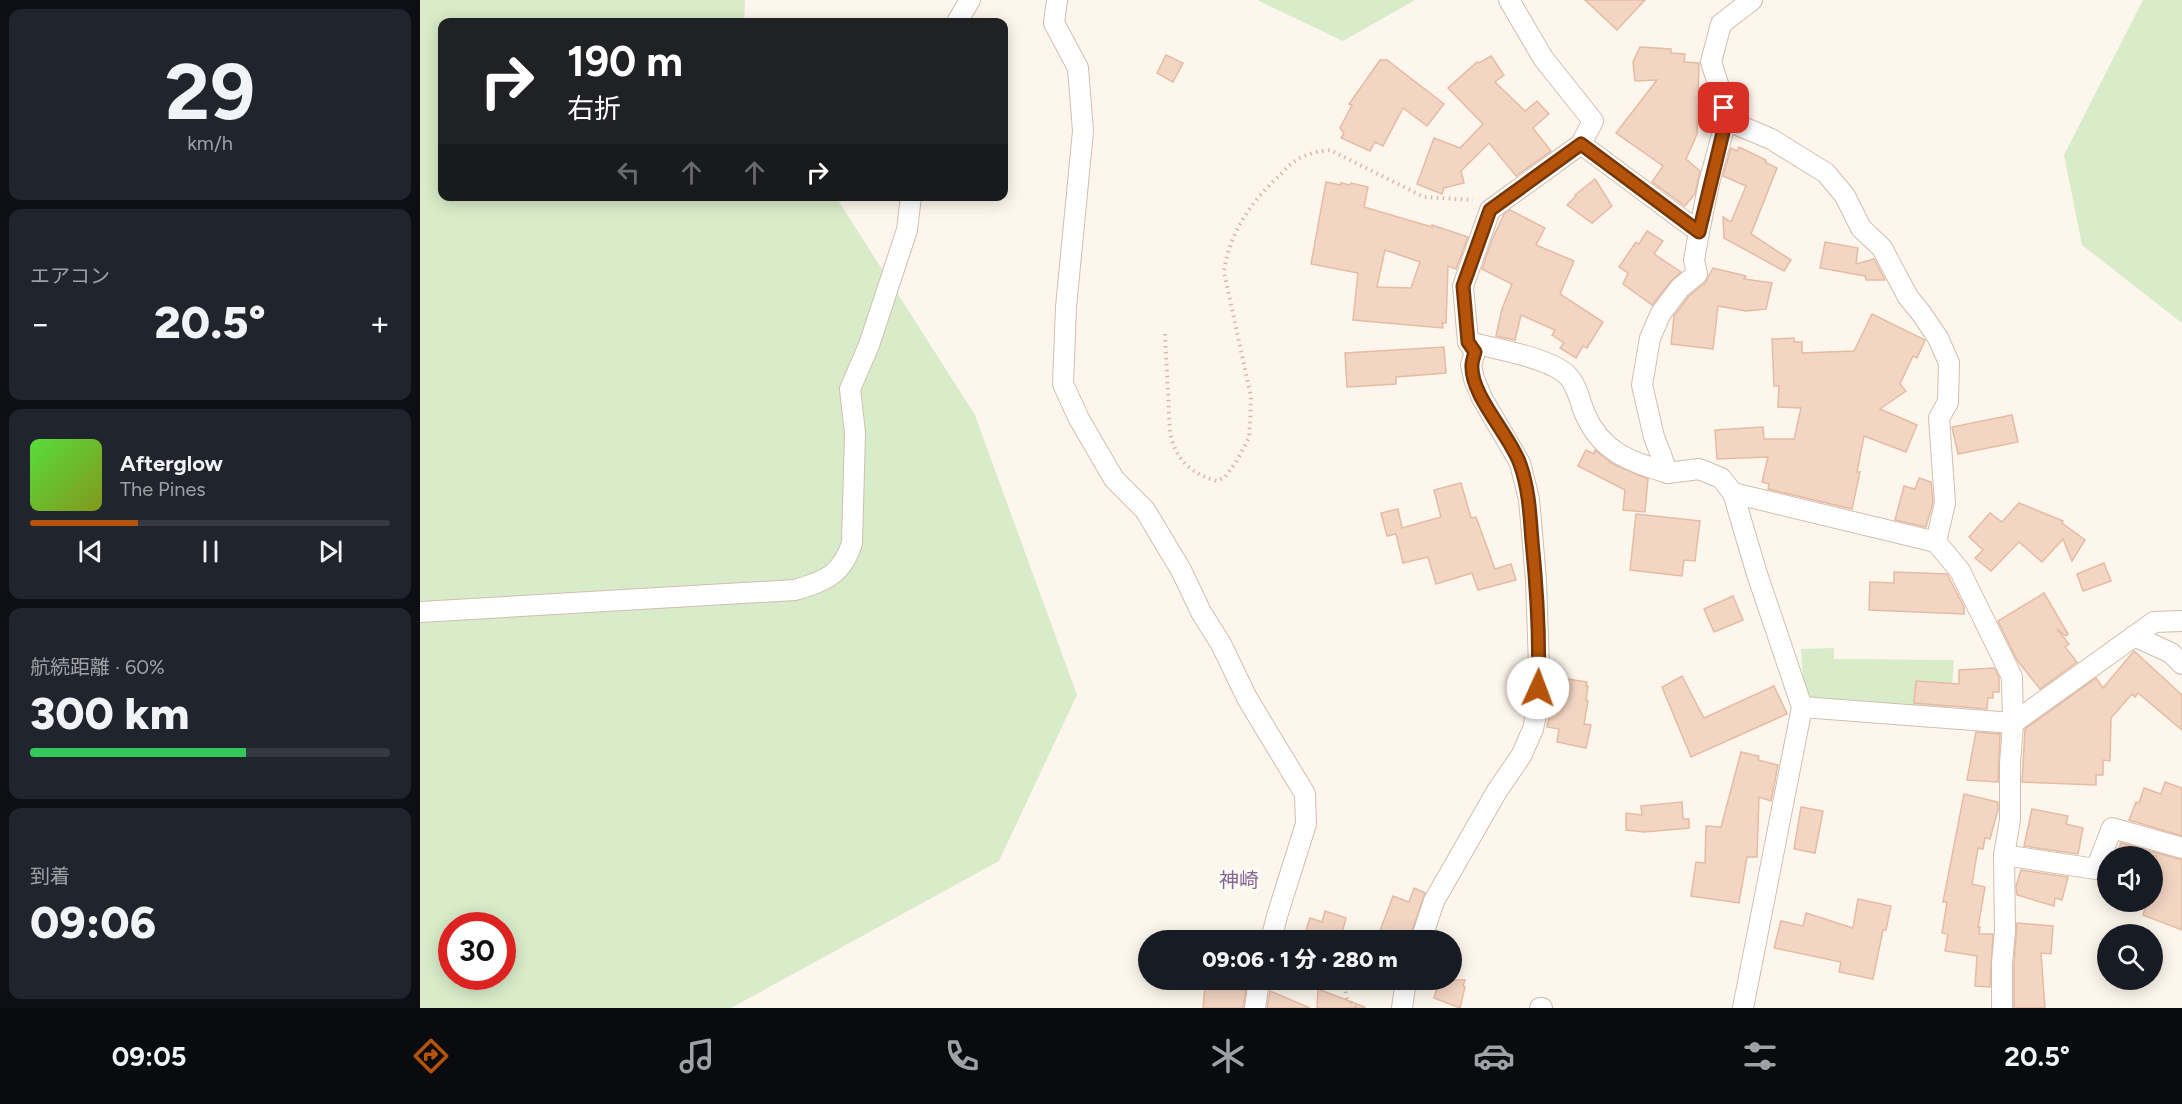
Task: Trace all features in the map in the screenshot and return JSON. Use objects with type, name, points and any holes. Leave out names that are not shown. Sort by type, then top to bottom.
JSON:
[{"type":"street","points":[[959,18],[970,0]]},
{"type":"street","points":[[1057,0],[1054,23],[1078,68],[1083,131],[1066,307],[1063,384],[1079,419],[1114,479],[1144,510],[1180,570],[1201,612],[1221,644],[1246,698],[1305,794],[1305,824],[1274,930]]},
{"type":"street","points":[[1424,930],[1434,901],[1497,791],[1521,756],[1533,729],[1537,710],[1539,666],[1536,580],[1529,499],[1520,463],[1482,398],[1474,379],[1472,365],[1475,352],[1468,342],[1463,286],[1490,210],[1581,144],[1593,121],[1543,58],[1509,0]]},
{"type":"street","points":[[1668,473],[1654,437],[1642,385],[1650,338],[1661,313],[1680,288],[1697,274],[1694,260],[1699,232],[1726,120],[1712,62],[1721,24],[1752,0]]},
{"type":"street","points":[[1726,120],[1771,139],[1826,173],[1845,196],[1861,228],[1882,248],[1908,297],[1938,338],[1949,363],[1948,402],[1939,418],[1945,503],[1936,542]]},
{"type":"street","points":[[1581,144],[1699,232]]},
{"type":"street","points":[[420,612],[795,590],[821,582],[838,571],[848,557],[852,543],[855,433],[850,389],[869,345],[907,230],[910,201]]},
{"type":"street","points":[[1468,342],[1539,359],[1568,375],[1590,424],[1600,440],[1625,459],[1668,473],[1699,469],[1721,478],[1733,493],[1757,574],[1802,707],[1743,1008]]},
{"type":"street","points":[[1733,493],[1936,542],[1960,571],[2012,677],[2010,820],[2004,855],[2006,931],[2002,963],[2002,1008]]},
{"type":"street","points":[[1802,707],[2013,723],[2154,622],[2182,621]]},
{"type":"street","points":[[2134,636],[2170,653],[2182,664]]},
{"type":"street","points":[[2004,855],[2096,869],[2112,828],[2182,848]]},
{"type":"street","points":[[1256,1008],[1258,990]]},
{"type":"street","points":[[1402,1008],[1405,990]]},
{"type":"path","points":[[1165,334],[1172,445],[1184,463],[1199,476],[1217,481],[1225,477],[1249,438],[1251,397],[1224,272],[1226,256],[1234,235],[1248,208],[1261,193],[1296,160],[1319,151],[1330,150],[1424,197],[1471,199],[1490,210]]},
{"type":"path","points":[[1345,990],[1347,999],[1358,1008]]},
{"type":"green space","points":[[420,0],[745,0],[744,18],[438,18],[438,201],[839,201],[975,415],[1077,695],[999,861],[731,1008],[420,1008]]},
{"type":"green space","points":[[1257,0],[1415,0],[1343,41]]},
{"type":"green space","points":[[2143,0],[2182,0],[2182,323],[2082,245],[2064,155]]},
{"type":"green space","points":[[1834,648],[1834,659],[1954,660],[1950,713],[1817,702],[1804,693],[1801,649]]},
{"type":"building","points":[[1585,0],[1645,0],[1617,30]]},
{"type":"building","points":[[1640,47],[1671,49],[1671,53],[1685,54],[1684,62],[1699,63],[1697,134],[1686,159],[1700,171],[1695,194],[1685,206],[1652,182],[1663,166],[1616,133],[1657,80],[1635,81],[1633,62]]},
{"type":"building","points":[[1166,55],[1183,63],[1173,82],[1157,73]]},
{"type":"building","points":[[1491,56],[1504,75],[1495,82],[1525,111],[1537,101],[1549,114],[1533,128],[1551,151],[1516,176],[1489,143],[1461,171],[1464,183],[1444,188],[1442,194],[1417,184],[1434,138],[1460,148],[1483,124],[1448,88],[1477,62]]},
{"type":"building","points":[[1380,60],[1387,60],[1444,104],[1427,126],[1403,108],[1383,146],[1375,142],[1370,151],[1341,138],[1344,133],[1340,128],[1352,105],[1349,104]]},
{"type":"building","points":[[1739,147],[1777,168],[1751,234],[1791,260],[1784,271],[1724,238],[1723,217],[1731,222],[1746,186],[1723,176],[1731,148],[1737,151]]},
{"type":"building","points":[[1595,179],[1612,206],[1592,223],[1567,205],[1575,195]]},
{"type":"building","points":[[1326,182],[1341,185],[1341,183],[1350,185],[1351,183],[1368,187],[1364,207],[1468,237],[1456,269],[1448,266],[1446,323],[1442,323],[1443,328],[1353,320],[1358,273],[1311,264]],"holes":[[[1385,250],[1420,262],[1411,288],[1377,287]]]},
{"type":"building","points":[[1510,210],[1545,228],[1536,245],[1574,261],[1560,294],[1603,322],[1587,348],[1583,346],[1576,358],[1560,348],[1564,343],[1552,335],[1555,330],[1521,315],[1515,340],[1496,336],[1502,309],[1512,284],[1482,269],[1504,214]]},
{"type":"building","points":[[1647,231],[1663,241],[1654,254],[1681,272],[1652,305],[1623,284],[1628,273],[1619,267],[1636,242],[1639,244]]},
{"type":"building","points":[[1825,242],[1858,248],[1856,264],[1874,259],[1885,280],[1866,280],[1865,276],[1820,268]]},
{"type":"building","points":[[1713,268],[1746,276],[1744,279],[1772,283],[1766,309],[1746,311],[1718,306],[1713,349],[1671,344],[1674,316],[1689,296],[1705,283]]},
{"type":"building","points":[[1872,314],[1925,340],[1917,358],[1913,356],[1900,384],[1906,391],[1880,409],[1917,425],[1906,452],[1864,436],[1857,472],[1860,472],[1852,509],[1768,489],[1769,484],[1762,482],[1768,457],[1717,459],[1715,430],[1763,427],[1764,439],[1794,439],[1801,408],[1778,407],[1779,386],[1774,386],[1772,339],[1794,338],[1794,342],[1802,342],[1802,353],[1854,351]]},
{"type":"building","points":[[1444,347],[1446,373],[1396,377],[1396,384],[1347,387],[1345,353]]},
{"type":"building","points":[[2012,415],[2018,442],[1958,454],[1952,427]]},
{"type":"building","points":[[1586,450],[1594,454],[1595,450],[1613,464],[1648,479],[1645,512],[1623,510],[1625,490],[1578,466]]},
{"type":"building","points":[[1919,478],[1931,482],[1933,502],[1926,527],[1895,520],[1904,486],[1915,489]]},
{"type":"building","points":[[1461,483],[1471,518],[1476,517],[1495,569],[1511,564],[1516,580],[1478,590],[1472,573],[1436,584],[1428,557],[1403,563],[1396,534],[1387,536],[1381,513],[1398,509],[1402,528],[1441,517],[1434,490]]},
{"type":"building","points":[[2019,503],[2063,521],[2062,523],[2085,540],[2072,561],[2063,539],[2042,562],[2019,542],[1991,571],[1975,558],[1983,550],[1969,537],[1990,513],[2002,522]]},
{"type":"building","points":[[1636,514],[1700,521],[1695,561],[1684,560],[1682,576],[1630,570]]},
{"type":"building","points":[[2104,563],[2111,581],[2083,591],[2077,574]]},
{"type":"building","points":[[1894,572],[1947,574],[1964,607],[1964,614],[1869,610],[1870,582],[1894,583]]},
{"type":"building","points":[[2044,593],[2068,634],[2066,636],[2057,629],[2069,644],[2065,647],[2077,662],[2040,689],[2017,660],[1998,621]]},
{"type":"building","points":[[1733,596],[1743,620],[1714,632],[1704,609]]},
{"type":"building","points":[[2134,651],[2182,695],[2182,730],[2138,693],[2135,697],[2132,694],[2111,718],[2110,761],[2103,760],[2103,775],[2096,775],[2096,785],[2022,782],[2025,729],[2096,678],[2103,688]]},
{"type":"building","points":[[1994,668],[1999,677],[1999,692],[1993,692],[1993,698],[1988,698],[1987,709],[1914,703],[1916,681],[1959,684],[1959,670]]},
{"type":"building","points":[[1682,676],[1704,718],[1774,686],[1787,714],[1691,757],[1662,687]]},
{"type":"building","points":[[1562,678],[1587,682],[1586,700],[1588,701],[1584,724],[1591,725],[1586,748],[1557,742],[1559,729],[1547,727],[1551,709],[1549,709],[1550,692],[1555,693],[1557,681],[1562,682]]},
{"type":"building","points":[[1976,732],[2000,734],[1998,782],[1967,780]]},
{"type":"building","points":[[1741,752],[1759,756],[1758,760],[1778,765],[1771,801],[1759,797],[1757,857],[1747,857],[1739,903],[1691,896],[1696,862],[1705,863],[1706,826],[1721,827]]},
{"type":"building","points":[[2165,782],[2182,788],[2182,836],[2129,820],[2136,802],[2139,803],[2144,788],[2161,794]]},
{"type":"building","points":[[1964,794],[1998,802],[1990,839],[1985,838],[1983,849],[1978,848],[1972,884],[1985,887],[1978,927],[1980,927],[1979,934],[1993,934],[1990,987],[1975,986],[1977,956],[1945,951],[1948,934],[1942,933],[1947,902],[1943,902]]},
{"type":"building","points":[[1682,802],[1683,819],[1689,819],[1689,828],[1644,832],[1626,830],[1626,813],[1642,815],[1641,806]]},
{"type":"building","points":[[1801,807],[1823,811],[1815,853],[1794,849]]},
{"type":"building","points":[[2032,809],[2068,816],[2066,824],[2083,828],[2078,854],[2024,846]]},
{"type":"building","points":[[2163,855],[2182,860],[2182,930],[2143,915],[2144,912],[2163,912]]},
{"type":"building","points":[[2021,870],[2068,877],[2062,900],[2055,898],[2054,906],[2017,895],[2016,886]]},
{"type":"building","points":[[1414,888],[1425,893],[1412,930],[1380,930],[1393,896],[1409,902]]},
{"type":"building","points":[[1858,899],[1891,906],[1886,930],[1883,930],[1873,979],[1839,972],[1841,962],[1774,948],[1781,921],[1803,926],[1806,913],[1853,928]]},
{"type":"building","points":[[1325,911],[1346,918],[1343,930],[1306,930],[1310,918],[1322,922]]},
{"type":"building","points":[[2017,923],[2053,926],[2051,954],[2041,953],[2045,1008],[2014,1008]]},
{"type":"building","points":[[1462,980],[1465,980],[1460,1008],[1434,998],[1436,990],[1462,990]]},
{"type":"building","points":[[1205,990],[1246,990],[1243,1008],[1203,1008]]},
{"type":"building","points":[[1318,990],[1365,1007],[1364,1008],[1317,1008]]},
{"type":"building","points":[[1270,991],[1310,1008],[1267,1008]]},
{"type":"district","name":"神崎","points":[[1239,880]]},
{"type":"route","points":[[1538,688],[1536,580],[1529,499],[1520,463],[1482,398],[1474,379],[1472,365],[1475,352],[1468,342],[1463,286],[1467,268],[1490,210],[1581,144],[1699,232],[1726,120],[1724,108]]}]
